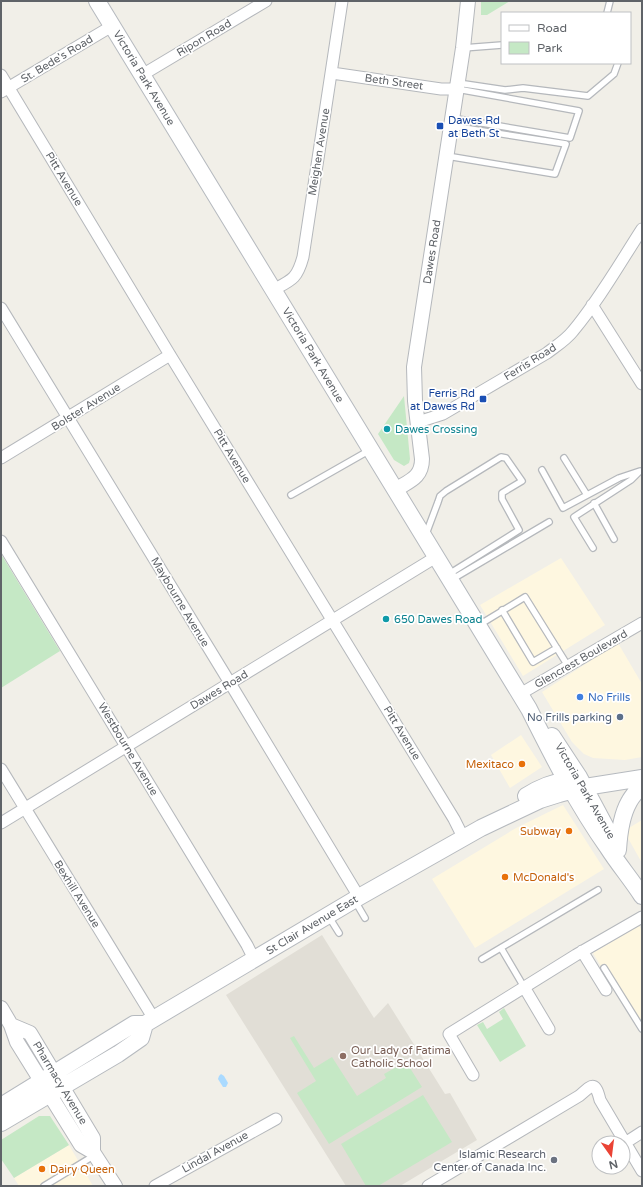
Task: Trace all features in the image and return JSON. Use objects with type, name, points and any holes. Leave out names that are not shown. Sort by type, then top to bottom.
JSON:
[{"type":"main road","name":"Victoria Park Avenue","points":[[97,1],[529,709],[555,740],[575,784],[608,849],[632,879]]},
{"type":"main road","name":"St Clair Avenue East","points":[[149,1022],[356,898],[481,828],[575,784],[642,771]]},
{"type":"main road","name":"St Clair Avenue East","points":[[575,784],[642,778]]},
{"type":"main road","name":"Victoria Park Avenue","points":[[575,784],[618,850],[642,896]]},
{"type":"main road","points":[[618,850],[619,836],[629,802],[642,784]]},
{"type":"main road","points":[[1,1106],[118,1054],[142,1036],[149,1022]]},
{"type":"main road","points":[[1,1123],[52,1084]]},
{"type":"street","name":"Ripon Road","points":[[142,75],[266,1]]},
{"type":"street","name":"Meighen Avenue","points":[[273,290],[295,276],[300,268],[303,257],[342,1]]},
{"type":"street","name":"Dawes Road","points":[[395,490],[414,478],[421,469],[422,459],[414,383],[414,367],[463,48],[468,1]]},
{"type":"street","name":"St. Bede's Road","points":[[5,90],[112,26]]},
{"type":"street","name":"Beth Street","points":[[332,73],[441,89],[457,86]]},
{"type":"street","name":"Pitt Avenue","points":[[1,75],[5,90],[170,355],[457,823],[464,837]]},
{"type":"street","name":"Ferris Road","points":[[418,422],[443,414],[547,353],[573,332],[642,229]]},
{"type":"street","points":[[592,304],[642,384]]},
{"type":"street","name":"Maybourne Avenue","points":[[1,308],[230,683],[356,898]]},
{"type":"street","name":"Bolster Avenue","points":[[1,458],[170,355]]},
{"type":"street","name":"Westbourne Avenue","points":[[1,541],[254,959]]},
{"type":"street","name":"Dawes Road","points":[[1,823],[436,557]]},
{"type":"street","name":"Glencrest Boulevard","points":[[520,694],[642,623]]},
{"type":"street","name":"Bexhill Avenue","points":[[1,770],[149,1022]]},
{"type":"street","points":[[473,1075],[449,1034],[582,951],[642,917]]},
{"type":"street","points":[[582,951],[606,990]]},
{"type":"street","points":[[524,987],[549,1029]]},
{"type":"street","name":"Pharmacy Avenue","points":[[1,1008],[11,1025],[17,1042],[52,1084],[93,1138],[94,1154],[115,1186]]},
{"type":"street","points":[[428,1186],[579,1096],[589,1087],[593,1087],[598,1090],[600,1100],[620,1135]]},
{"type":"street","name":"Lindal Avenue","points":[[155,1186],[276,1119]]},
{"type":"street","points":[[631,1139],[642,1132]]},
{"type":"street","points":[[631,1153],[642,1171]]},
{"type":"lane","points":[[607,12],[610,1]]},
{"type":"lane","points":[[463,48],[501,45]]},
{"type":"lane","points":[[457,86],[505,90],[523,88],[588,96],[614,74],[618,64]]},
{"type":"lane","points":[[452,122],[570,138],[579,111],[457,86]]},
{"type":"lane","points":[[447,156],[555,174],[566,144],[452,122]]},
{"type":"lane","points":[[292,495],[371,450]]},
{"type":"lane","points":[[425,538],[440,496],[501,458],[506,458],[522,481],[502,492],[502,499],[520,530],[449,578]]},
{"type":"lane","points":[[564,458],[586,495]]},
{"type":"lane","points":[[542,470],[563,508],[618,478],[641,470]]},
{"type":"lane","points":[[593,548],[574,517],[631,480],[641,470]]},
{"type":"lane","points":[[594,503],[614,539]]},
{"type":"lane","points":[[449,578],[549,522]]},
{"type":"lane","points":[[478,625],[525,597],[568,667]]},
{"type":"lane","points":[[502,610],[533,662],[557,648]]},
{"type":"lane","points":[[482,959],[598,890]]},
{"type":"lane","points":[[356,898],[365,918]]},
{"type":"lane","points":[[328,915],[339,933]]},
{"type":"lane","points":[[501,948],[524,987]]},
{"type":"lane","points":[[604,968],[642,1029]]},
{"type":"lane","points":[[44,1186],[94,1154]]},
{"type":"shaded area","points":[[561,558],[605,625],[523,676],[480,605]]},
{"type":"shaded area","points":[[618,643],[642,684],[642,757],[625,760],[593,758],[584,754],[572,742],[542,692]]},
{"type":"shaded area","points":[[521,735],[542,767],[510,788],[491,755]]},
{"type":"shaded area","points":[[563,805],[604,869],[475,948],[432,879],[516,828]]},
{"type":"shaded area","points":[[642,820],[642,863],[624,831]]},
{"type":"shaded area","points":[[639,926],[642,930],[642,1035],[593,953]]},
{"type":"shaded area","name":"Our Lady of Fatima Catholic School","points":[[322,935],[374,1018],[388,1003],[445,1094],[450,1093],[477,1140],[400,1186],[346,1186],[226,995]]},
{"type":"shaded area","points":[[69,1145],[93,1186],[19,1186],[14,1178]]},
{"type":"green space","points":[[481,1],[510,1],[487,15],[481,15]]},
{"type":"green space","points":[[404,396],[410,459],[409,463],[404,466],[394,460],[378,434]]},
{"type":"green space","points":[[1,554],[60,651],[1,688]]},
{"type":"green space","points":[[504,1008],[526,1046],[500,1062],[477,1025],[483,1022],[487,1029],[503,1019],[499,1012]]},
{"type":"green space","points":[[294,1036],[314,1068],[332,1057],[357,1096],[386,1078],[384,1074],[400,1065],[403,1057],[422,1087],[329,1144],[297,1093],[316,1081],[290,1038]]},
{"type":"green space","points":[[423,1095],[452,1142],[378,1186],[366,1186],[341,1144]]},
{"type":"green space","points":[[39,1116],[50,1116],[69,1145],[14,1178],[1,1159],[1,1140]]},
{"type":"water","points":[[221,1074],[228,1083],[226,1087],[223,1087],[218,1079]]},
{"type":"place","name":"Dawes Rd at Beth St","points":[[440,126]]},
{"type":"place","name":"Ferris Rd at Dawes Rd","points":[[483,399]]},
{"type":"place","name":"Dawes Crossing","points":[[387,429]]},
{"type":"place","name":"650 Dawes Road","points":[[386,619]]},
{"type":"place","name":"No Frills","points":[[580,697]]},
{"type":"place","name":"No Frills parking","points":[[620,717]]},
{"type":"place","name":"Mexitaco","points":[[522,764]]},
{"type":"place","name":"Subway","points":[[569,831]]},
{"type":"place","name":"McDonald's","points":[[505,877]]},
{"type":"place","name":"Our Lady of Fatima Catholic School","points":[[343,1056]]},
{"type":"place","name":"Islamic Research Center of Canada Inc.","points":[[554,1160]]},
{"type":"place","name":"Dairy Queen","points":[[42,1169]]}]
